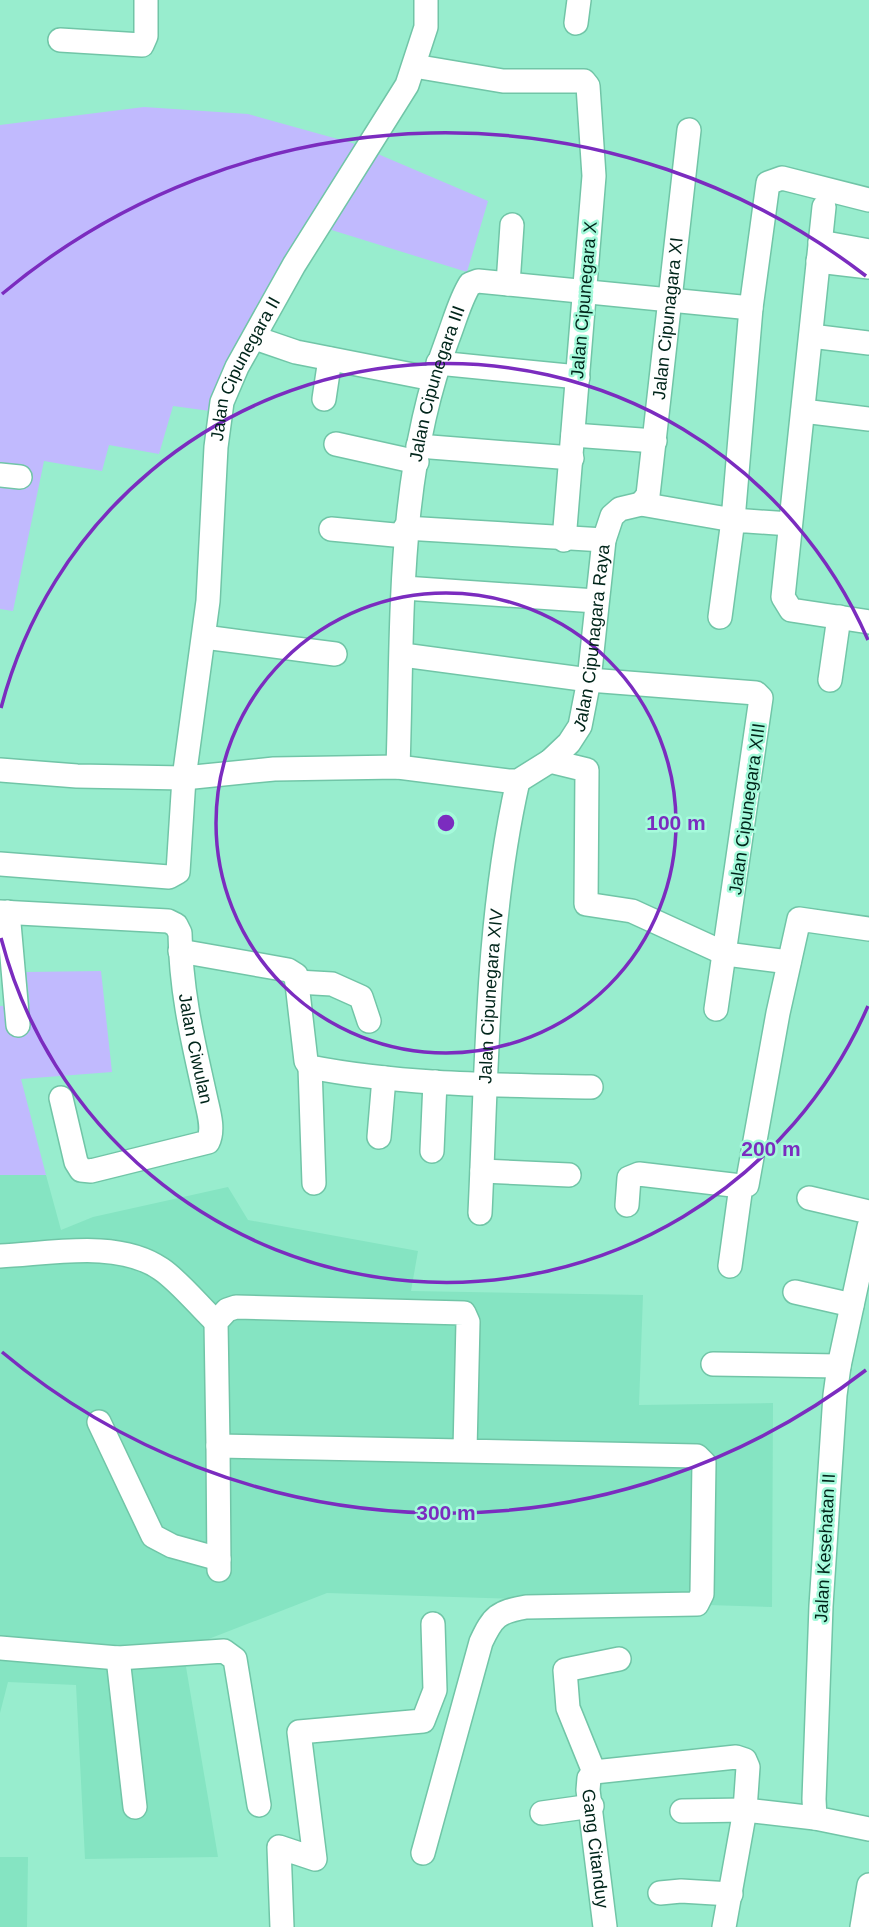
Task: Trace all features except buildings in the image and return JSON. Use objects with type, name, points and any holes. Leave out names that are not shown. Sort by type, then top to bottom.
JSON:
[{"type":"street","points":[[60,40],[142,44],[146,36],[145,0]]},
{"type":"street","name":"Jalan Cipunegara II","points":[[0,864],[175,876],[178,872],[184,778],[204,637],[213,536],[218,425],[222,402],[237,367],[294,265],[394,107],[414,66],[426,27],[426,0]]},
{"type":"street","points":[[576,23],[579,0]]},
{"type":"street","name":"Jalan Cipunegara X","points":[[414,66],[503,81],[564,79],[584,81],[588,86],[594,176],[564,540]]},
{"type":"street","name":"Jalan Cipunagara XI","points":[[640,504],[648,495],[689,130]]},
{"type":"street","points":[[720,617],[733,520],[751,307],[768,183],[782,178],[869,200]]},
{"type":"street","points":[[824,206],[783,597],[791,610],[869,622]]},
{"type":"street","points":[[508,284],[512,225]]},
{"type":"street","points":[[819,252],[869,251]]},
{"type":"street","points":[[819,252],[869,267]]},
{"type":"street","name":"Jalan Cipunegara III","points":[[398,767],[405,532],[417,454],[436,371],[470,284],[584,290],[751,307]]},
{"type":"street","points":[[811,336],[869,343]]},
{"type":"street","points":[[255,338],[330,359],[436,371],[578,377]]},
{"type":"street","points":[[324,399],[330,359]]},
{"type":"street","points":[[803,411],[869,419]]},
{"type":"street","points":[[336,444],[417,454],[655,441]]},
{"type":"street","points":[[640,504],[733,520],[790,524]]},
{"type":"street","name":"Jalan Cipunagara Raya","points":[[518,781],[550,761],[569,743],[580,726],[589,680],[604,540],[612,516],[620,509],[640,504]]},
{"type":"street","points":[[331,529],[604,540]]},
{"type":"street","points":[[404,588],[596,601]]},
{"type":"street","points":[[830,680],[839,617]]},
{"type":"street","points":[[204,637],[335,654]]},
{"type":"street","points":[[403,656],[589,680]]},
{"type":"street","name":"Jalan Cipunegara XIII","points":[[589,680],[756,693],[761,698],[716,1009]]},
{"type":"street","points":[[550,761],[587,770],[586,904],[632,911],[726,954],[789,962]]},
{"type":"street","points":[[0,770],[77,776],[184,778],[274,769],[398,767],[518,781]]},
{"type":"street","name":"Jalan Cipunegara XIV","points":[[480,1213],[489,1013],[501,890],[518,781]]},
{"type":"street","points":[[4,912],[18,1025]]},
{"type":"street","name":"Jalan Ciwulan","points":[[4,912],[168,921],[176,925],[187,1025],[212,1135],[208,1142],[91,1171],[81,1170],[76,1162],[61,1098]]},
{"type":"street","points":[[627,1205],[629,1178],[639,1174],[747,1185],[799,919],[869,929]]},
{"type":"street","points":[[180,950],[288,970],[296,975],[306,1061],[310,1067],[314,1183]]},
{"type":"street","points":[[297,982],[332,984],[361,997],[369,1021]]},
{"type":"street","points":[[310,1067],[384,1078],[435,1082],[591,1087]]},
{"type":"street","points":[[379,1137],[384,1078]]},
{"type":"street","points":[[432,1152],[435,1082]]},
{"type":"street","points":[[482,1171],[569,1175]]},
{"type":"street","points":[[730,1266],[741,1186]]},
{"type":"street","points":[[809,1198],[869,1212]]},
{"type":"street","name":"Jalan Kesehatan II","points":[[815,1818],[821,1606],[839,1366],[869,1227]]},
{"type":"street","points":[[0,1256],[90,1252],[140,1258],[162,1269],[216,1322]]},
{"type":"street","points":[[795,1292],[852,1305]]},
{"type":"street","points":[[99,1422],[153,1536],[219,1564],[216,1322],[227,1310],[236,1307],[464,1313],[468,1322],[465,1450]]},
{"type":"street","points":[[713,1364],[839,1366]]},
{"type":"street","points":[[218,1446],[465,1450],[702,1459],[706,1470],[702,1594],[696,1604],[526,1607],[501,1612],[489,1624],[481,1642],[423,1853]]},
{"type":"street","points":[[282,1927],[279,1847],[315,1858],[299,1732],[423,1721],[435,1690],[433,1624]]},
{"type":"street","points":[[0,1648],[118,1658],[224,1651],[235,1659],[259,1805]]},
{"type":"street","points":[[118,1658],[135,1807]]},
{"type":"street","points":[[619,1659],[565,1670],[568,1709],[594,1772],[736,1757],[745,1760],[748,1767],[745,1810],[724,1927]]},
{"type":"street","name":"Gang Citanduy","points":[[594,1772],[589,1778],[605,1927]]},
{"type":"street","points":[[542,1813],[592,1806]]},
{"type":"street","points":[[682,1811],[745,1810],[815,1818],[869,1829]]},
{"type":"street","points":[[865,1922],[869,1885]]},
{"type":"street","points":[[660,1893],[681,1891],[731,1894]]},
{"type":"shaded area","points":[[144,107],[248,114],[352,143],[488,201],[467,272],[309,223],[210,411],[173,406],[159,454],[109,445],[102,471],[44,461],[13,611],[0,609],[0,125]]},
{"type":"shaded area","points":[[101,971],[112,1072],[21,1079],[46,1175],[0,1175],[0,1006],[30,1005],[26,972]]},
{"type":"shaded area","points":[[0,1175],[46,1175],[61,1230],[93,1217],[228,1187],[248,1220],[418,1251],[411,1291],[643,1295],[639,1405],[773,1403],[772,1607],[327,1593],[183,1649],[218,1857],[85,1859],[76,1685],[8,1682],[0,1713]]},
{"type":"shaded area","points":[[0,1857],[28,1857],[27,1927],[0,1927]]}]
